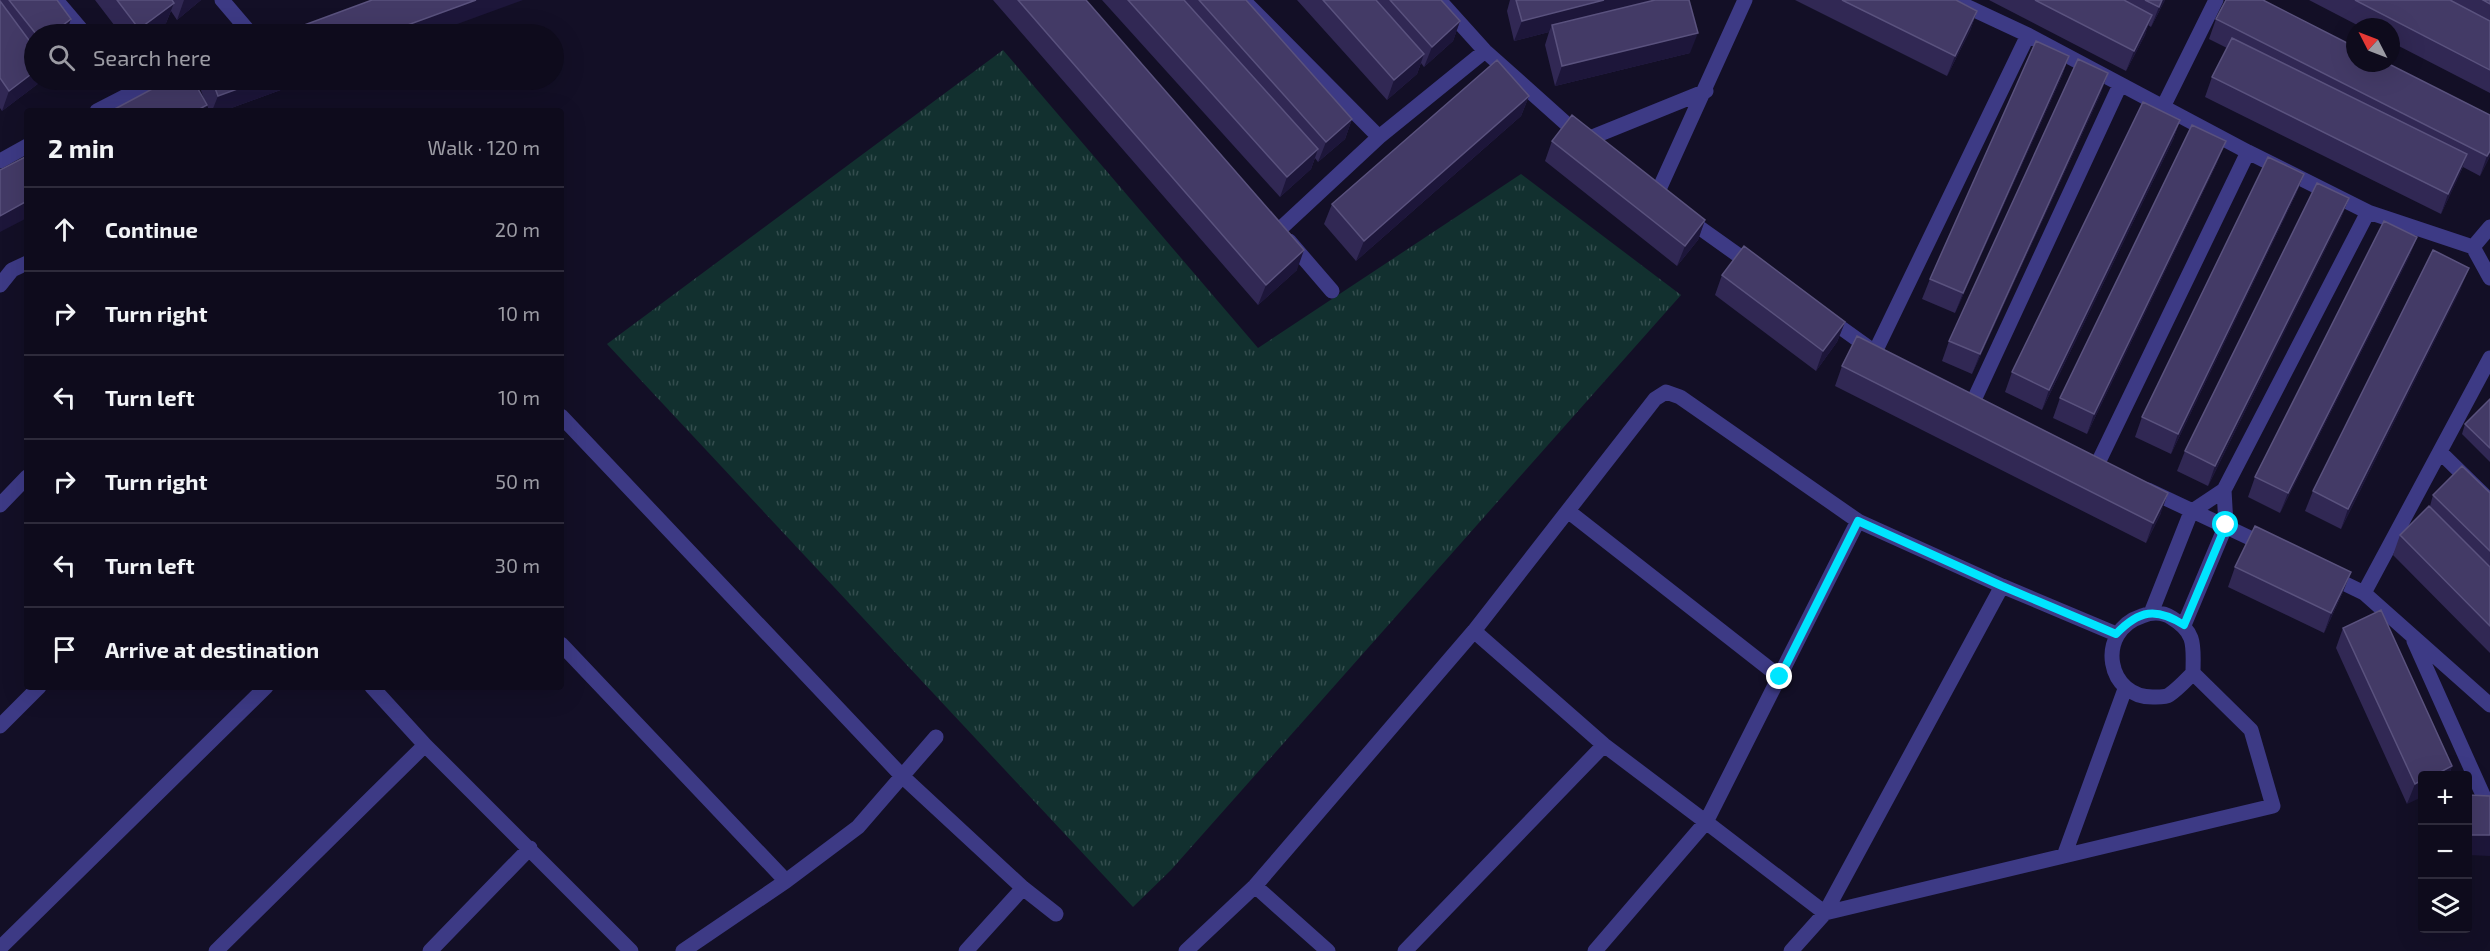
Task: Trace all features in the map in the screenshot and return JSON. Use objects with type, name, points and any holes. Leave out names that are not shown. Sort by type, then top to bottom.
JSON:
[{"type":"street","points":[[56,0],[77,24]]},
{"type":"street","points":[[222,0],[242,24]]},
{"type":"street","points":[[1242,0],[1379,137]]},
{"type":"street","points":[[1745,0],[1661,200],[1761,271]]},
{"type":"street","points":[[1953,0],[2164,105],[2247,152],[2368,212],[2473,247],[2490,278]]},
{"type":"street","points":[[2164,105],[2216,0]]},
{"type":"street","points":[[1443,1],[1485,51],[1603,154]]},
{"type":"street","points":[[1818,312],[1880,355],[2028,36]]},
{"type":"street","points":[[1332,291],[1276,225],[1485,51]]},
{"type":"street","points":[[1973,402],[2120,85]]},
{"type":"street","points":[[103,108],[139,90]]},
{"type":"street","points":[[1585,140],[1706,91]]},
{"type":"street","points":[[1,159],[24,148]]},
{"type":"street","points":[[2097,465],[2247,152]]},
{"type":"street","points":[[2151,613],[2191,512],[2224,490],[2368,212]]},
{"type":"street","points":[[2473,247],[2490,227]]},
{"type":"street","points":[[0,285],[12,270],[24,264]]},
{"type":"street","points":[[2364,593],[2490,358]]},
{"type":"street","points":[[1186,951],[1255,886],[1474,631],[1655,399],[1666,392],[1680,397],[1858,521],[2116,634]]},
{"type":"street","points":[[564,419],[902,777],[1023,888],[1056,914]]},
{"type":"street","points":[[2440,452],[2490,501]]},
{"type":"street","points":[[0,505],[24,480]]},
{"type":"street","points":[[2139,486],[2279,551]]},
{"type":"street","points":[[2184,625],[2226,525],[2224,490]]},
{"type":"street","points":[[1568,511],[1780,677]]},
{"type":"street","points":[[1595,951],[1706,822],[1858,521]]},
{"type":"street","points":[[2311,567],[2364,593],[2490,705]]},
{"type":"street","points":[[1791,951],[1825,913],[2002,586]]},
{"type":"street","points":[[1825,913],[2274,806],[2251,730],[2193,673],[2193,639],[2184,625],[2168,615],[2151,613],[2130,620],[2116,634],[2111,665],[2125,689],[2143,698],[2168,696],[2193,673]]},
{"type":"street","points":[[1474,631],[1604,745],[1825,913]]},
{"type":"street","points":[[2412,636],[2487,804],[2490,803]]},
{"type":"street","points":[[564,647],[786,880]]},
{"type":"street","points":[[2064,856],[2125,689]]},
{"type":"street","points":[[0,726],[36,690]]},
{"type":"street","points":[[0,948],[263,690]]},
{"type":"street","points":[[375,690],[425,745],[631,951]]},
{"type":"street","points":[[683,951],[858,827],[936,738]]},
{"type":"street","points":[[216,951],[425,745]]},
{"type":"street","points":[[1405,951],[1604,745]]},
{"type":"street","points":[[430,951],[530,848]]},
{"type":"street","points":[[1255,886],[1328,951]]},
{"type":"street","points":[[966,951],[1023,888]]},
{"type":"green space","points":[[1003,50],[1258,348],[1521,174],[1681,295],[1171,870],[1133,907],[607,344]]},
{"type":"building","points":[[9,0],[57,0],[71,19],[64,24],[28,24]]},
{"type":"building","points":[[117,0],[172,0],[174,3],[146,24],[135,24]]},
{"type":"building","points":[[372,0],[476,0],[410,24],[307,24]]},
{"type":"building","points":[[1018,0],[1086,0],[1304,250],[1266,285]]},
{"type":"building","points":[[1128,0],[1184,0],[1318,149],[1287,177]]},
{"type":"building","points":[[1199,0],[1246,0],[1352,119],[1326,142]]},
{"type":"building","points":[[1323,0],[1376,0],[1424,54],[1394,80]]},
{"type":"building","points":[[1390,0],[1441,0],[1460,21],[1432,47]]},
{"type":"building","points":[[1516,0],[1604,0],[1522,21]]},
{"type":"building","points":[[1655,0],[1689,0],[1698,33],[1562,66],[1552,25]]},
{"type":"building","points":[[1842,0],[1956,0],[1977,11],[1955,56]]},
{"type":"building","points":[[2035,0],[2124,0],[2152,15],[2134,51]]},
{"type":"building","points":[[2145,0],[2162,0],[2159,7]]},
{"type":"building","points":[[2226,0],[2263,0],[2346,42],[2346,72],[2400,72],[2400,70],[2490,115],[2490,151],[2487,156],[2216,19]]},
{"type":"building","points":[[2355,0],[2450,0],[2490,21],[2490,70],[2400,23],[2400,18],[2390,18]]},
{"type":"building","points":[[0,1],[24,33],[24,80],[9,91],[0,78]]},
{"type":"building","points":[[2232,38],[2467,154],[2448,194],[2212,77]]},
{"type":"building","points":[[2036,41],[2069,56],[1963,293],[1930,279]]},
{"type":"building","points":[[2078,59],[2108,73],[1980,354],[1949,341]]},
{"type":"building","points":[[1497,60],[1529,96],[1364,241],[1332,204]]},
{"type":"building","points":[[150,90],[199,90],[207,105],[202,108],[117,108]]},
{"type":"building","points":[[216,90],[234,90],[218,96]]},
{"type":"building","points":[[2143,102],[2180,120],[2049,390],[2012,372]]},
{"type":"building","points":[[1572,115],[1705,220],[1685,246],[1552,141]]},
{"type":"building","points":[[2192,125],[2226,141],[2094,414],[2060,398]]},
{"type":"building","points":[[2268,157],[2304,174],[2178,434],[2142,417]]},
{"type":"building","points":[[24,158],[24,203],[0,216],[0,170]]},
{"type":"building","points":[[2317,183],[2349,198],[2215,466],[2185,451]]},
{"type":"building","points":[[2384,221],[2417,237],[2288,493],[2255,477]]},
{"type":"building","points":[[1744,246],[1845,322],[1823,351],[1722,275]]},
{"type":"building","points":[[2433,250],[2469,268],[2348,509],[2313,491]]},
{"type":"building","points":[[1857,336],[2168,493],[2153,523],[1842,366]]},
{"type":"building","points":[[2490,399],[2490,448],[2465,424]]},
{"type":"building","points":[[2462,466],[2490,493],[2490,551],[2433,495]]},
{"type":"building","points":[[2429,506],[2490,567],[2490,626],[2400,535]]},
{"type":"building","points":[[2255,526],[2351,572],[2331,613],[2235,567]]},
{"type":"building","points":[[2381,610],[2452,766],[2442,771],[2418,771],[2418,782],[2415,784],[2343,628]]},
{"type":"building","points":[[2472,795],[2490,796],[2490,835],[2472,835]]},
{"type":"route","points":[[1780,677],[1858,521],[2116,634],[2130,620],[2151,613],[2168,615],[2184,625],[2226,525]]}]
